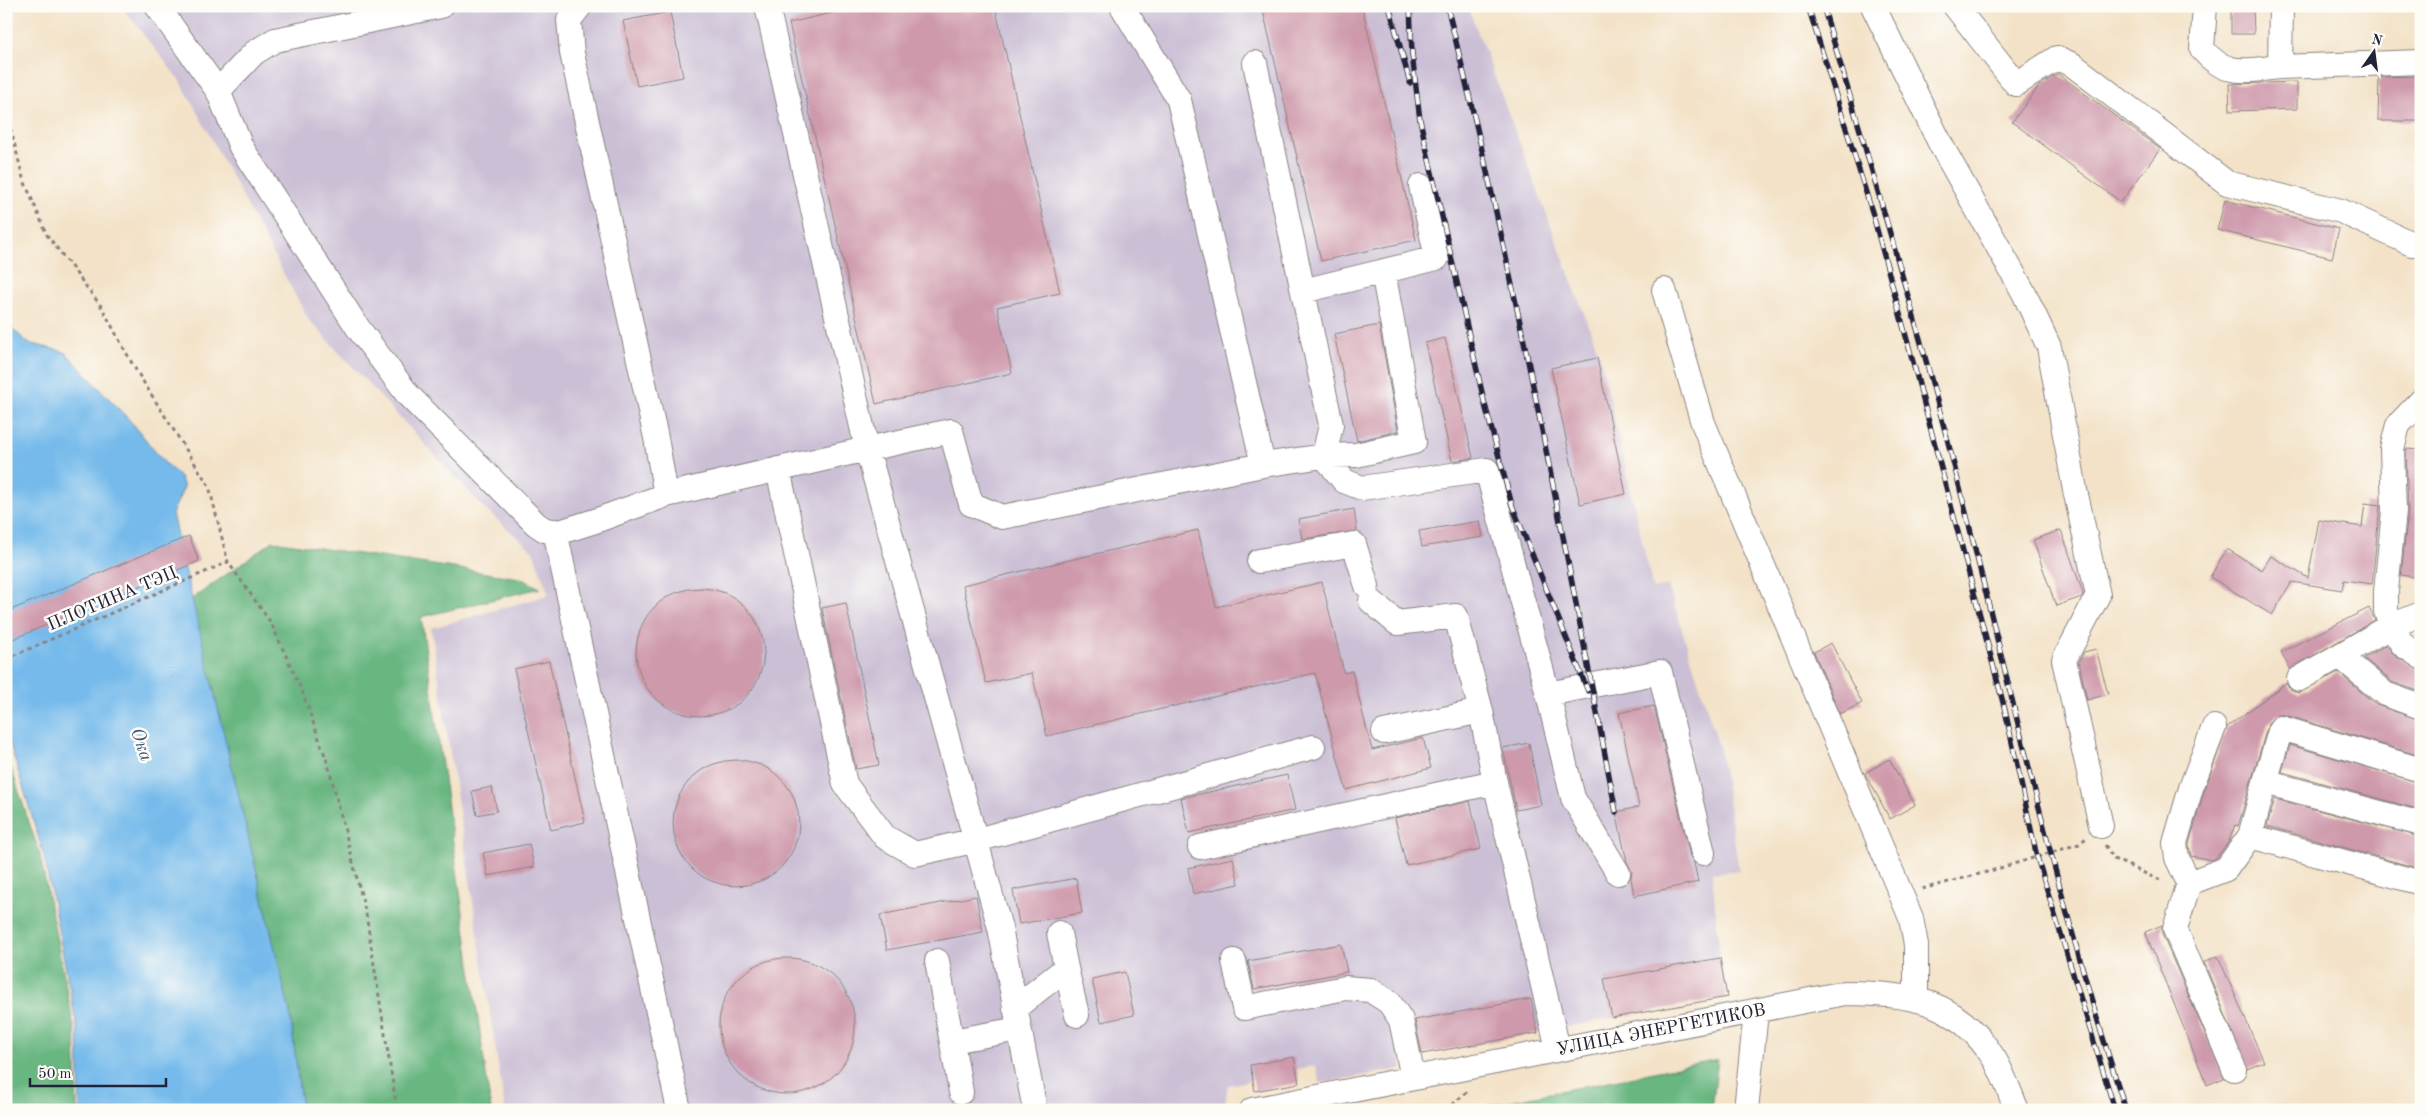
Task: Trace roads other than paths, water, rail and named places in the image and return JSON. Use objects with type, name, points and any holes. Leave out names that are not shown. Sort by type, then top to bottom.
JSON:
[{"type":"street","points":[[218,91],[254,53],[275,40],[441,6]]},
{"type":"street","points":[[580,6],[569,20],[572,53],[656,438],[666,495]]},
{"type":"street","points":[[767,6],[867,449],[1000,928],[1035,1110]]},
{"type":"street","points":[[1122,6],[1179,100],[1263,465]]},
{"type":"street","points":[[1873,6],[1941,145],[2024,293],[2049,347],[2075,490],[2098,595],[2064,660],[2101,826]]},
{"type":"street","points":[[1955,6],[2016,84],[2057,58],[2073,65],[2226,183],[2342,211],[2412,244],[2421,244]]},
{"type":"street","points":[[2205,6],[2202,49],[2214,63],[2236,71],[2280,67],[2421,62]]},
{"type":"street","points":[[2280,67],[2281,6]]},
{"type":"street","points":[[161,8],[218,91],[241,146],[358,328],[408,395],[536,524],[545,530],[555,531],[595,521],[666,495],[952,431],[971,504],[1002,518],[1263,465],[1324,456],[1356,455],[1414,442],[1384,271]]},
{"type":"street","points":[[1255,63],[1331,425],[1324,456]]},
{"type":"street","points":[[1303,291],[1437,258],[1421,186]]},
{"type":"street","points":[[1664,290],[1703,423],[1911,918],[1916,945],[1916,999]]},
{"type":"street","points":[[2421,401],[2398,425],[2392,449],[2394,511],[2386,591],[2386,611],[2391,626],[2403,645],[2421,657]]},
{"type":"street","points":[[1324,456],[1344,481],[1362,488],[1487,470],[1548,694],[1573,798],[1618,873]]},
{"type":"street","points":[[778,469],[845,784],[885,837],[915,854],[977,840],[1312,747]]},
{"type":"street","points":[[555,531],[679,1110]]},
{"type":"street","points":[[1260,561],[1354,544],[1369,593],[1397,623],[1456,616],[1480,711],[1558,1048]]},
{"type":"street","points":[[2299,679],[2391,626],[2421,614]]},
{"type":"street","points":[[2340,656],[2385,694],[2421,707]]},
{"type":"street","points":[[1548,694],[1660,672],[1703,853]]},
{"type":"street","points":[[1384,732],[1480,711]]},
{"type":"street","points":[[2214,727],[2191,788],[2175,843],[2177,858],[2190,882],[2175,930],[2234,1069]]},
{"type":"street","points":[[2190,882],[2226,869],[2250,836],[2280,728],[2421,770]]},
{"type":"street","points":[[1200,847],[1495,782]]},
{"type":"street","points":[[2265,782],[2421,824]]},
{"type":"street","points":[[2250,836],[2421,882]]},
{"type":"street","points":[[1059,933],[1077,1015]]},
{"type":"street","points":[[936,961],[961,1092]]},
{"type":"street","points":[[1234,961],[1244,1008],[1345,988],[1370,990],[1390,1002],[1400,1020],[1413,1078]]},
{"type":"street","points":[[952,1041],[1017,1019],[1066,968]]},
{"type":"street","name":"УЛИЦА ЭНЕРГЕТИКОВ","points":[[1252,1110],[1558,1048],[1756,1012],[1845,993],[1886,994],[1916,999],[1949,1011],[1968,1024],[1995,1061],[2017,1110]]},
{"type":"street","points":[[1746,1110],[1756,1012]]},
{"type":"water","name":"Ока","points":[[6,320],[7,324],[28,343],[65,352],[133,424],[163,461],[180,477],[184,487],[172,514],[290,1013],[302,1110],[80,1110],[78,1032],[44,856],[6,731]]},
{"type":"railway","points":[[1389,6],[1410,83]]},
{"type":"railway","points":[[1410,6],[1412,54],[1420,120],[1484,401],[1512,505],[1588,691]]},
{"type":"railway","points":[[1447,6],[1472,106],[1517,307],[1558,508],[1616,812]]},
{"type":"railway","points":[[1808,6],[1873,215],[1913,362],[2005,710],[2037,857],[2115,1110]]},
{"type":"railway","points":[[1823,6],[1923,350],[1954,465],[2055,870],[2077,951],[2126,1110]]}]
